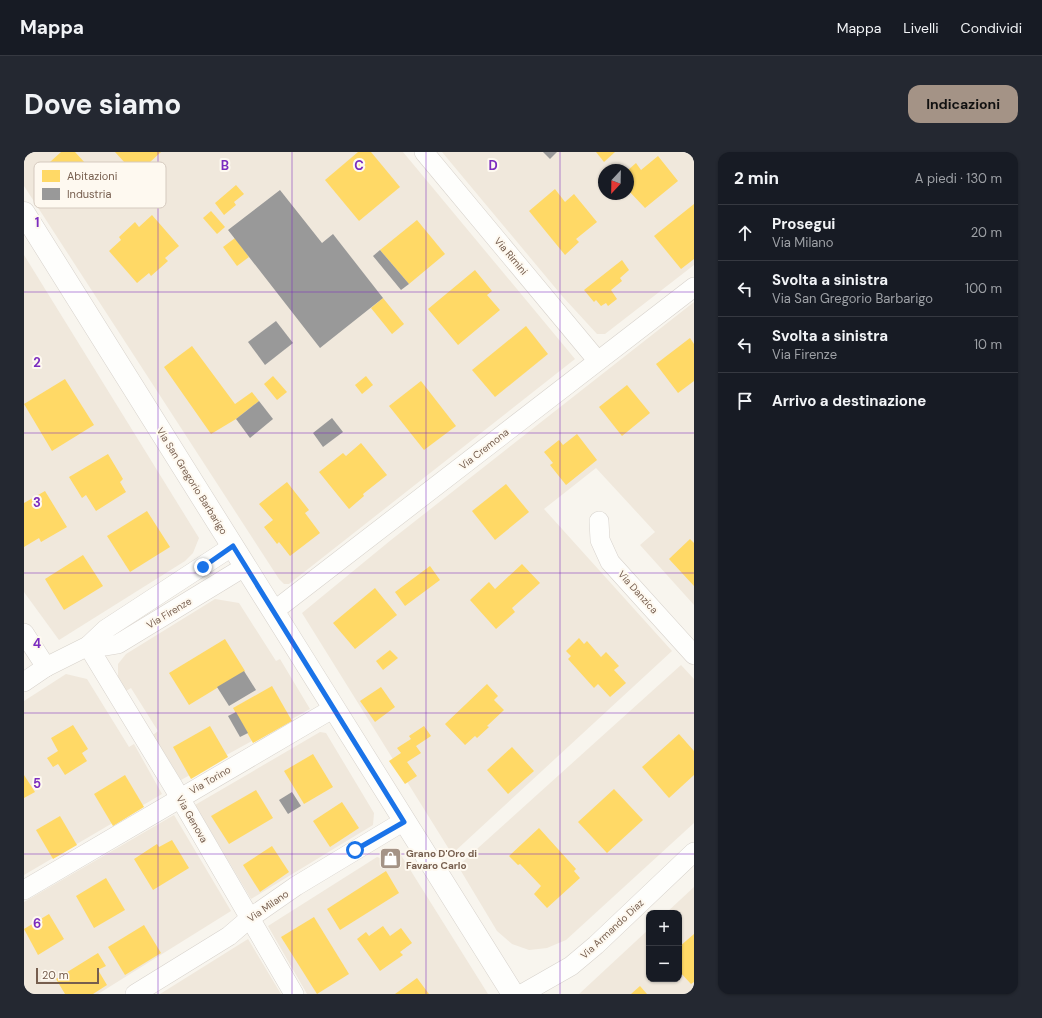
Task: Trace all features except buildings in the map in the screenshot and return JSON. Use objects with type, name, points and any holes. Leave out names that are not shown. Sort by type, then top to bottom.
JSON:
[{"type":"street","name":"Via Rimini","points":[[424,152],[598,360]]},
{"type":"street","name":"Via San Gregorio Barbarigo","points":[[24,212],[246,566],[404,822],[513,994]]},
{"type":"street","name":"Via Cremona","points":[[274,611],[694,287]]},
{"type":"street","name":"Via Danzica","points":[[599,521],[600,540],[610,562],[694,654]]},
{"type":"street","name":"Via Firenze","points":[[24,682],[46,667],[88,646],[106,629],[233,546]]},
{"type":"street","name":"Via Firenze","points":[[88,646],[118,644],[246,566]]},
{"type":"street","points":[[24,632],[46,667]]},
{"type":"street","name":"Via Genova","points":[[88,646],[180,798],[294,994]]},
{"type":"street","name":"Via Torino","points":[[24,890],[334,708]]},
{"type":"street","name":"Via Milano","points":[[135,994],[229,936],[250,918],[296,886],[404,822]]},
{"type":"street","name":"Via Armando Diaz","points":[[522,994],[576,962],[694,852]]},
{"type":"shaded area","points":[[27,152],[403,152],[575,359],[289,584],[284,584],[279,579],[38,208],[166,208],[166,162],[34,162],[34,201],[24,186],[24,155]]},
{"type":"shaded area","points":[[442,152],[694,152],[694,265],[605,334],[597,334],[563,297]]},
{"type":"shaded area","points":[[24,255],[199,538],[193,553],[185,561],[59,640],[24,592]]},
{"type":"shaded area","points":[[694,302],[694,605],[640,545],[655,532],[596,468],[544,509],[672,651],[452,854],[302,613],[391,540]]},
{"type":"shaded area","points":[[215,599],[239,603],[276,661],[280,659],[310,709],[181,780],[153,735],[158,731],[131,688],[126,691],[118,678],[118,664],[126,654]]},
{"type":"shaded area","points":[[681,665],[694,679],[694,823],[566,940],[547,948],[529,950],[512,944],[497,931],[458,866]]},
{"type":"shaded area","points":[[66,674],[87,679],[129,747],[134,744],[162,794],[24,875],[24,701]]},
{"type":"shaded area","points":[[320,732],[326,733],[374,813],[373,825],[251,899],[195,805]]},
{"type":"shaded area","points":[[174,815],[231,911],[98,994],[24,994],[24,902]]},
{"type":"shaded area","points":[[391,850],[399,852],[488,994],[307,994],[268,926],[377,857],[383,859]]},
{"type":"shaded area","points":[[694,887],[694,994],[579,994],[646,932],[646,982],[682,982],[682,910],[669,910]]},
{"type":"shaded area","points":[[248,939],[281,994],[160,994]]},
{"type":"place","name":"Grano D'Oro di Favaro Carlo","points":[[390,859]]},
{"type":"route","points":[[203,567],[233,546],[404,822],[355,850]]}]
